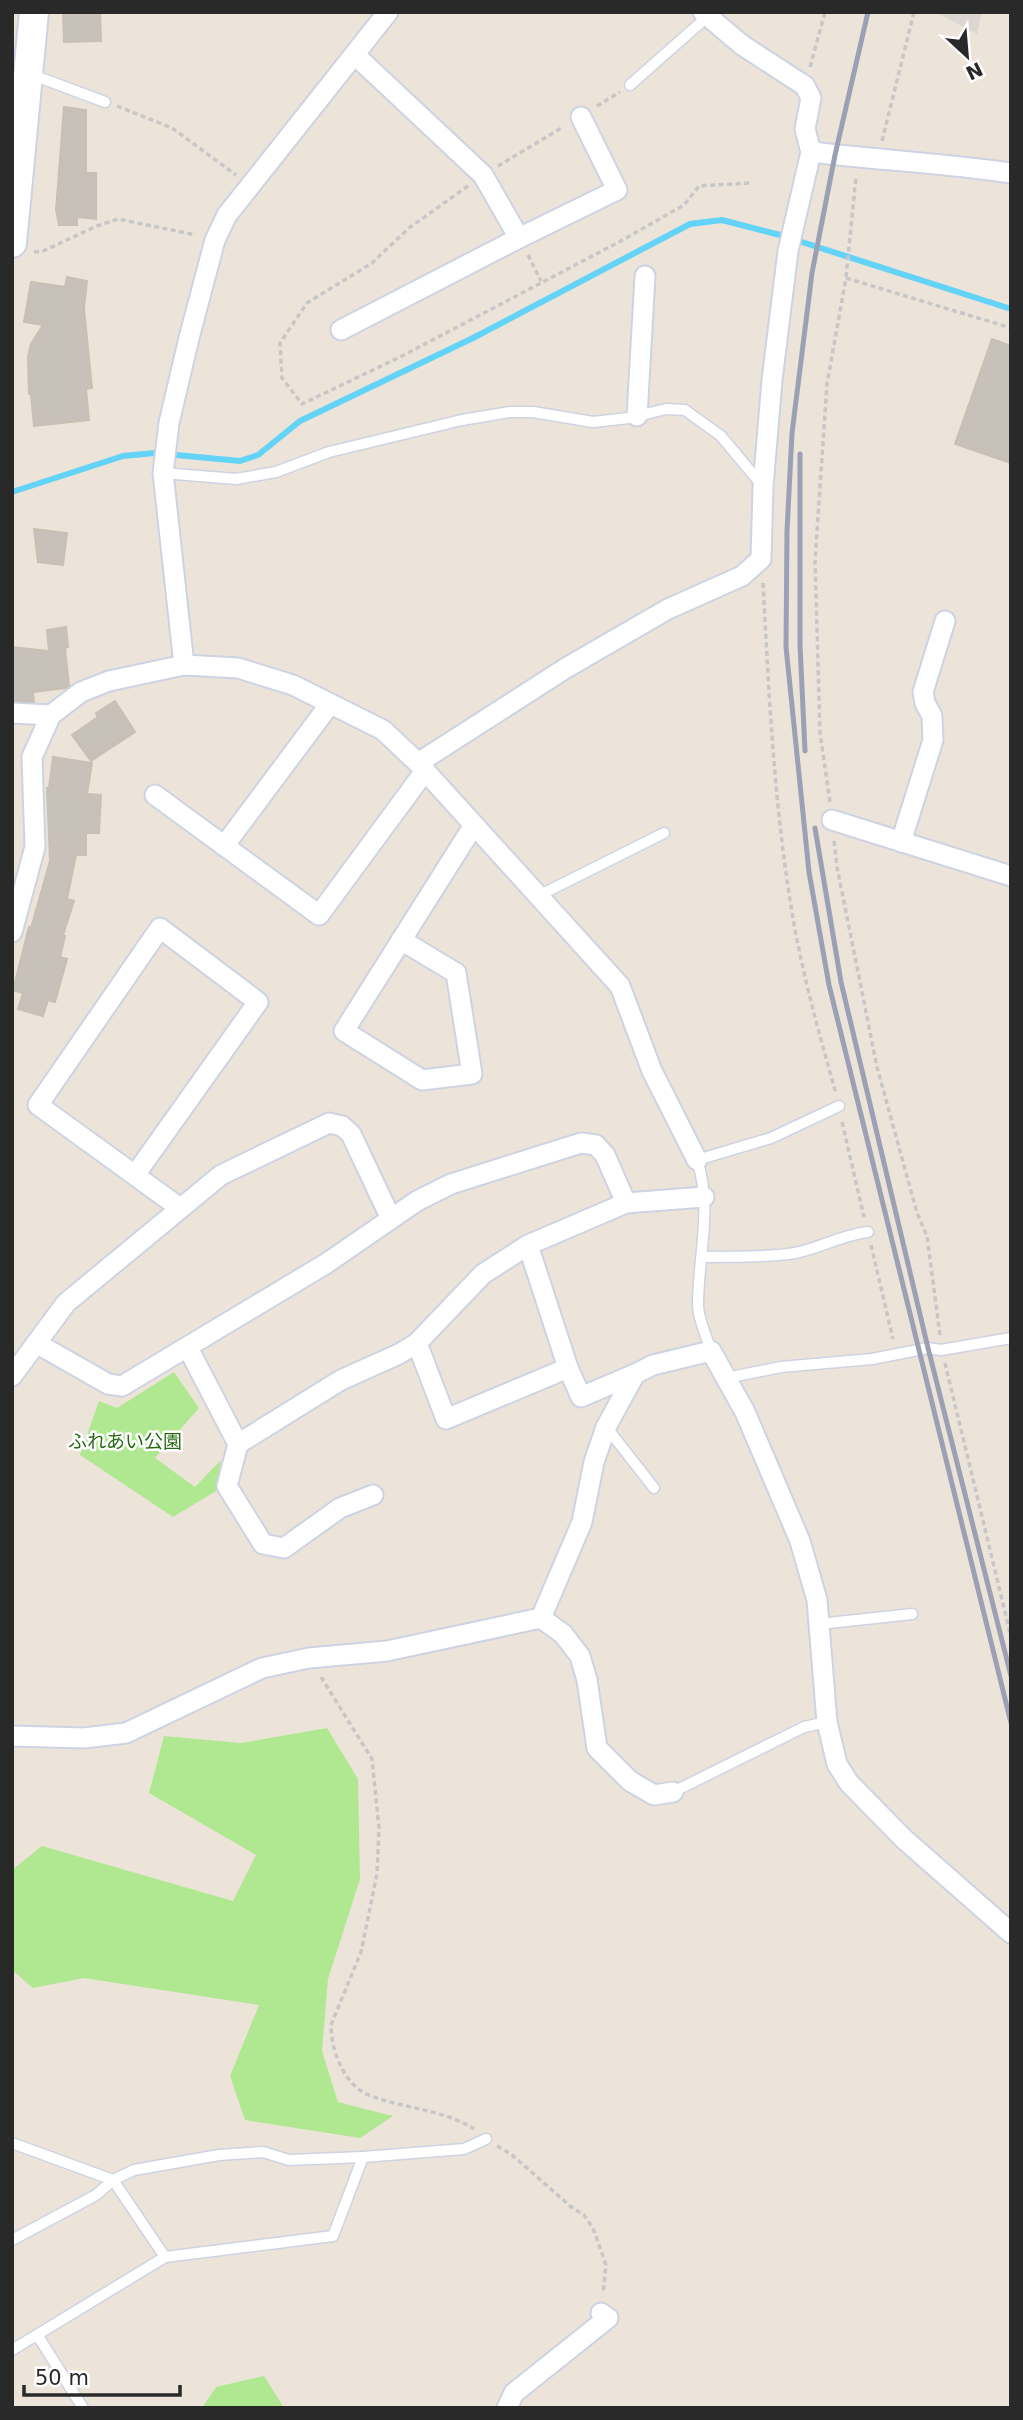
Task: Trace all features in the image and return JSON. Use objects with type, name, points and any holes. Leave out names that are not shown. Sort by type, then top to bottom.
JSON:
[{"type":"street","points":[[23,248],[29,74],[34,12]]},
{"type":"street","points":[[184,665],[163,473],[166,442],[186,351],[215,240],[227,215],[249,185],[388,12]]},
{"type":"street","points":[[155,795],[319,915],[421,767],[566,668],[668,609],[742,576],[761,559],[763,487],[772,380],[788,251],[810,152],[806,129],[811,98],[805,86],[742,44],[705,15]]},
{"type":"street","points":[[355,55],[483,174],[519,238]]},
{"type":"street","points":[[341,330],[617,190],[581,117]]},
{"type":"street","points":[[810,152],[960,165],[1011,173]]},
{"type":"street","points":[[637,416],[645,276]]},
{"type":"street","points":[[901,842],[933,740],[932,716],[923,692],[945,621]]},
{"type":"street","points":[[12,932],[35,847],[32,757],[51,715],[82,692],[109,681],[184,665],[238,668],[293,685],[383,730],[421,767],[620,986],[652,1071],[697,1160]]},
{"type":"street","points":[[224,846],[330,704]]},
{"type":"street","points":[[12,713],[51,715]]},
{"type":"street","points":[[832,820],[1011,876]]},
{"type":"street","points":[[401,940],[456,973],[472,1074],[422,1080],[344,1031],[401,940],[474,825]]},
{"type":"street","points":[[135,1175],[258,1002],[160,928],[38,1105],[180,1208]]},
{"type":"street","points":[[12,1376],[66,1303],[221,1175],[329,1123],[342,1126],[351,1134],[391,1219]]},
{"type":"street","points":[[36,1343],[108,1384],[122,1386],[327,1263],[417,1201],[451,1184],[581,1143],[596,1145],[605,1155],[626,1203]]},
{"type":"street","points":[[238,1444],[341,1380],[417,1343],[483,1274],[528,1245],[626,1203],[704,1197]]},
{"type":"street","points":[[528,1245],[580,1397],[653,1365],[711,1351],[745,1412],[800,1541],[817,1600],[827,1722],[837,1764],[849,1783],[904,1839],[1011,1933]]},
{"type":"street","points":[[417,1343],[446,1419],[568,1368]]},
{"type":"street","points":[[188,1348],[238,1444],[227,1486],[263,1544],[284,1548],[340,1508],[373,1494]]},
{"type":"street","points":[[541,1618],[582,1522],[594,1462],[606,1427],[635,1374]]},
{"type":"street","points":[[12,1737],[84,1738],[126,1733],[262,1668],[309,1658],[387,1651],[541,1618],[563,1634],[580,1656],[587,1680],[597,1748],[630,1781],[654,1795],[673,1792]]},
{"type":"street","points":[[507,2408],[514,2393],[608,2318],[601,2313]]},
{"type":"lane","points":[[630,85],[705,15]]},
{"type":"lane","points":[[29,74],[105,102]]},
{"type":"lane","points":[[163,473],[236,479],[276,472],[329,452],[462,420],[510,412],[533,412],[593,422],[666,409],[685,410],[721,436],[763,487]]},
{"type":"lane","points":[[538,896],[664,833]]},
{"type":"lane","points":[[711,1351],[698,1307],[704,1179],[697,1160],[771,1138],[839,1106]]},
{"type":"lane","points":[[702,1257],[791,1254],[849,1234],[868,1232]]},
{"type":"lane","points":[[726,1378],[781,1367],[897,1355],[928,1348],[941,1350],[1011,1338]]},
{"type":"lane","points":[[606,1427],[654,1488]]},
{"type":"lane","points":[[819,1624],[912,1614]]},
{"type":"lane","points":[[673,1792],[804,1727],[827,1722]]},
{"type":"lane","points":[[12,2240],[96,2195],[113,2180],[134,2170],[219,2155],[263,2152],[289,2160],[464,2149],[486,2139]]},
{"type":"lane","points":[[12,2143],[113,2180],[165,2257]]},
{"type":"lane","points":[[12,2350],[165,2257],[333,2236],[363,2157]]},
{"type":"lane","points":[[38,2336],[83,2408]]},
{"type":"path","points":[[805,86],[825,12]]},
{"type":"path","points":[[878,160],[914,12]]},
{"type":"path","points":[[483,174],[630,85]]},
{"type":"path","points":[[105,102],[172,128],[249,185]]},
{"type":"path","points":[[858,157],[846,278],[827,384],[815,561],[820,733],[837,867],[877,1067],[917,1213],[928,1236],[941,1350],[1011,1637]]},
{"type":"path","points":[[23,248],[43,251],[117,219],[215,240]]},
{"type":"path","points":[[519,238],[541,281]]},
{"type":"path","points":[[846,278],[1011,328]]},
{"type":"path","points":[[761,559],[771,743],[793,918],[897,1355]]},
{"type":"path","points":[[309,1658],[372,1759],[376,1783],[379,1828],[377,1874],[361,1952],[331,2025],[331,2037],[344,2073],[369,2096],[442,2113],[462,2122],[511,2154],[584,2215],[593,2228],[606,2265],[601,2313]]},
{"type":"green space","name":"ふれあい公園","points":[[174,1372],[199,1408],[155,1458],[195,1487],[221,1460],[216,1491],[173,1517],[80,1455],[99,1401],[117,1408]]},
{"type":"green space","points":[[327,1728],[358,1779],[360,1879],[328,1979],[322,2051],[338,2102],[393,2116],[360,2138],[245,2120],[230,2076],[259,2005],[84,1978],[33,1988],[12,1970],[12,1870],[42,1846],[233,1901],[256,1855],[149,1793],[164,1736],[241,1743]]},
{"type":"green space","points":[[264,2376],[284,2408],[202,2408],[216,2387]]},
{"type":"shaded area","points":[[935,12],[982,12],[977,34]]},
{"type":"building","points":[[100,12],[101,41],[64,42],[63,13]]},
{"type":"building","points":[[64,107],[86,110],[86,173],[96,173],[96,219],[77,217],[77,225],[59,225],[56,210]]},
{"type":"building","points":[[67,277],[87,281],[84,309],[92,388],[86,389],[89,420],[34,426],[29,394],[28,357],[31,344],[43,325],[24,322],[31,282],[65,287]]},
{"type":"building","points":[[992,339],[1011,346],[1011,463],[955,444]]},
{"type":"building","points":[[34,529],[67,533],[63,565],[38,562]]},
{"type":"building","points":[[66,627],[69,686],[33,692],[34,702],[12,701],[12,647],[49,651],[47,630]]},
{"type":"building","points":[[115,701],[135,732],[91,761],[72,735],[98,717],[96,713]]},
{"type":"building","points":[[53,757],[92,763],[87,794],[101,795],[99,833],[86,833],[86,855],[76,855],[67,899],[74,901],[63,935],[65,936],[60,957],[67,959],[55,1002],[48,1000],[43,1016],[18,1009],[23,993],[13,990],[50,861],[47,788]]},
{"type":"waterway","points":[[12,492],[123,456],[155,453],[240,461],[258,455],[300,421],[473,338],[690,224],[722,220],[780,235],[1011,309]]},
{"type":"railway","points":[[868,12],[835,155],[812,273],[792,433],[787,531],[786,647],[809,872],[829,985],[1011,1723]]},
{"type":"railway","points":[[800,454],[800,645],[805,751]]},
{"type":"railway","points":[[815,828],[841,982],[928,1348],[1011,1676]]}]
